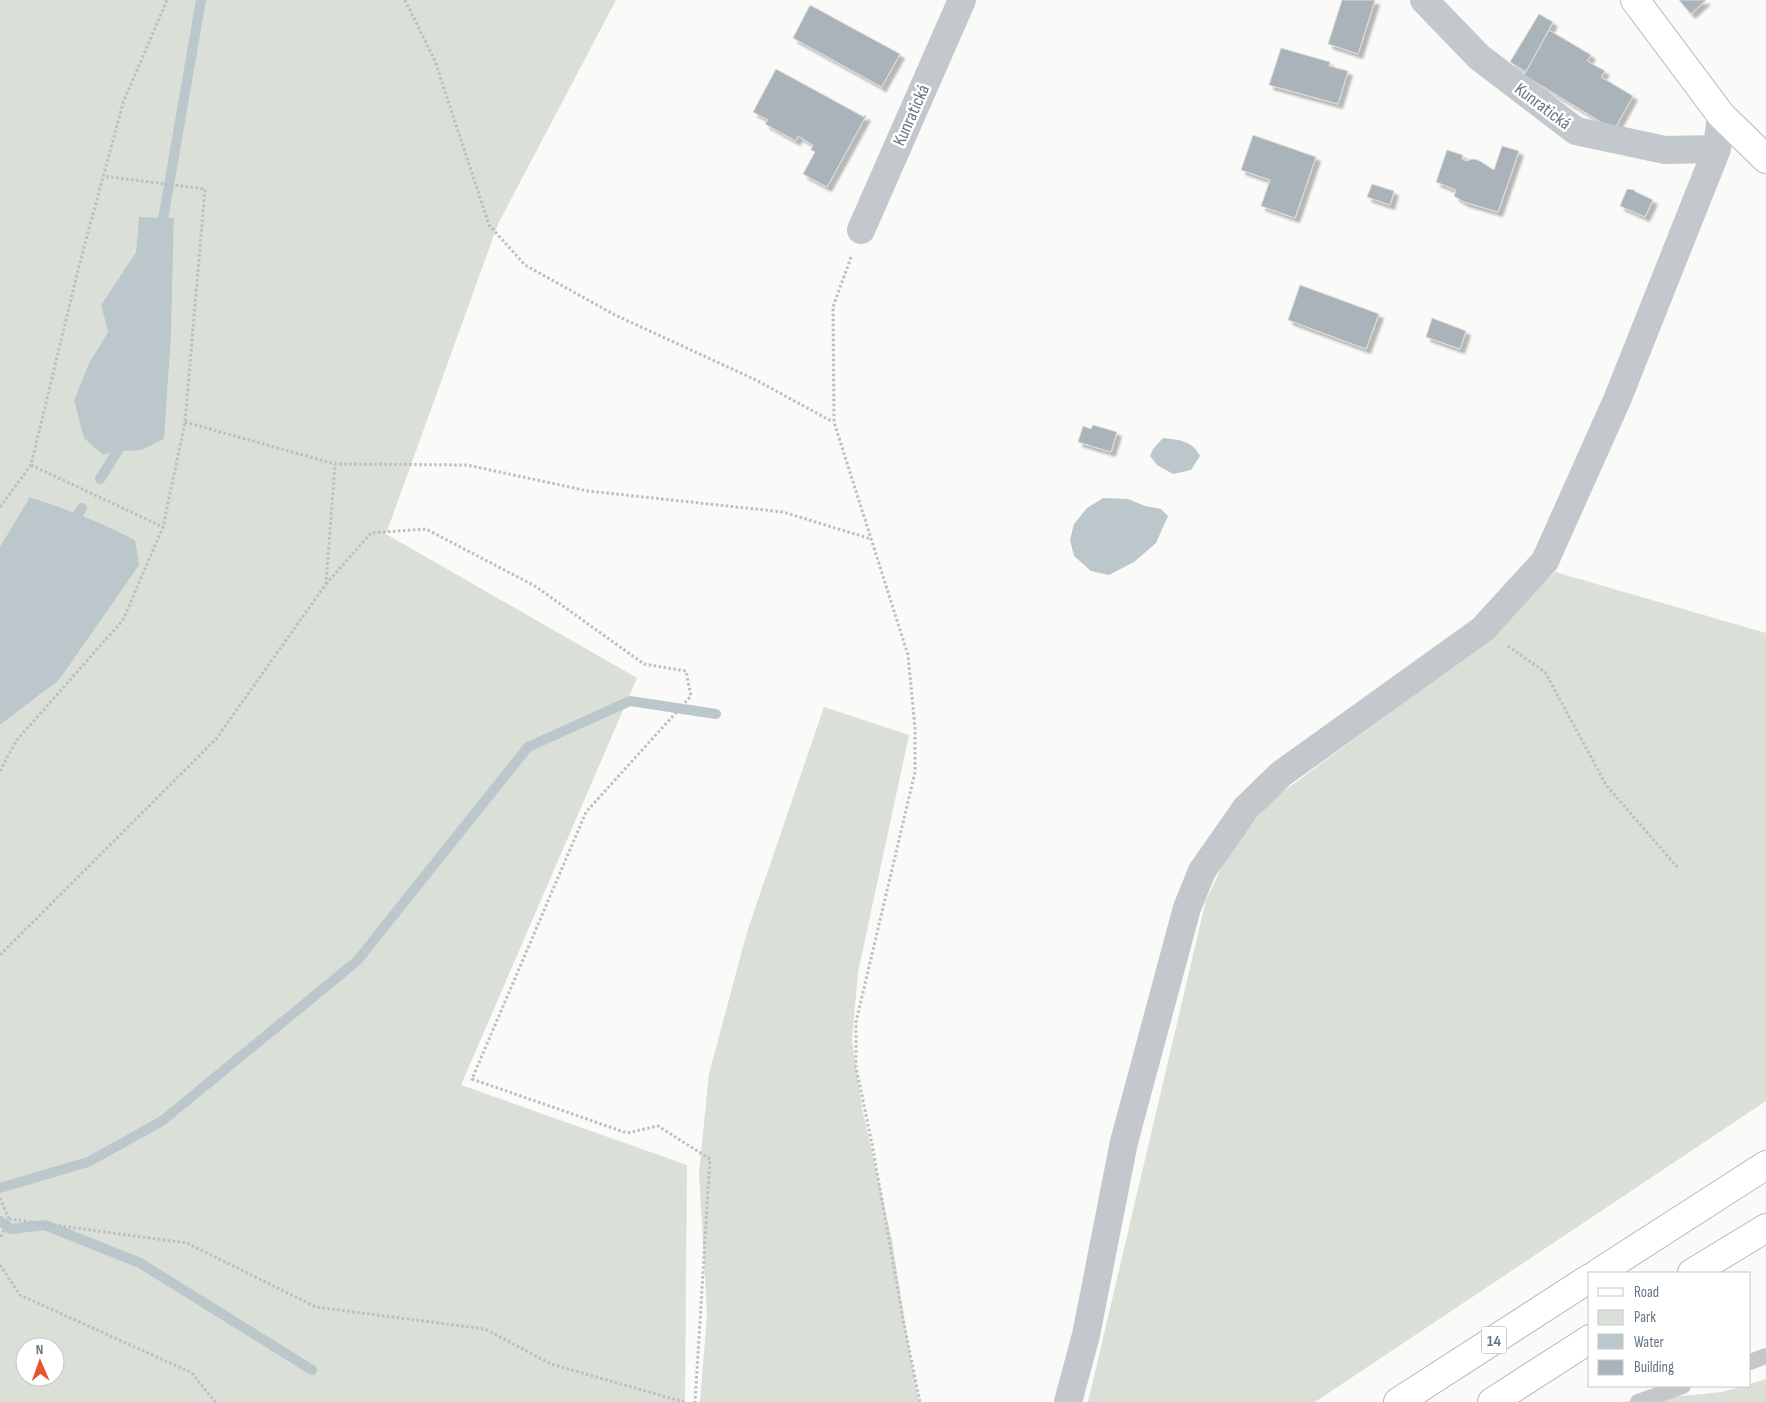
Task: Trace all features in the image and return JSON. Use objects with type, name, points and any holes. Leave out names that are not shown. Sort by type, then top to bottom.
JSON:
[{"type":"main road","points":[[1635,0],[1721,115],[1766,159]]},
{"type":"main road","points":[[1600,1272],[1766,1165]]},
{"type":"main road","points":[[1694,1272],[1766,1228]]},
{"type":"main road","name":"14","points":[[1398,1402],[1588,1279]]},
{"type":"main road","points":[[1492,1402],[1588,1340]]},
{"type":"street","name":"Kunratická","points":[[861,230],[962,0]]},
{"type":"street","name":"Kunratická","points":[[1424,0],[1479,57],[1576,131],[1665,150],[1717,149]]},
{"type":"street","points":[[1068,1402],[1086,1335],[1124,1142],[1187,908],[1202,871],[1246,808],[1281,774],[1484,629],[1544,561],[1617,400],[1717,149],[1721,115]]},
{"type":"lane","points":[[1751,1362],[1766,1356]]},
{"type":"lane","points":[[1638,1402],[1680,1387]]},
{"type":"path","points":[[0,507],[31,465],[79,266],[123,103],[167,0]]},
{"type":"path","points":[[405,0],[435,61],[489,225],[525,266],[616,315],[756,380],[834,422]]},
{"type":"path","points":[[0,771],[16,741],[123,620],[163,527],[186,422],[205,189],[103,176]]},
{"type":"path","points":[[861,230],[832,306],[834,422],[908,654],[915,728],[915,772],[856,1022],[856,1067],[920,1402]]},
{"type":"path","points":[[186,422],[335,464],[467,465],[588,491],[783,512],[872,539]]},
{"type":"path","points":[[326,584],[335,464]]},
{"type":"path","points":[[31,465],[163,527]]},
{"type":"path","points":[[0,955],[216,739],[326,584],[371,533],[426,529],[535,586],[644,664],[686,671],[692,696],[586,812],[472,1078],[627,1133],[658,1126],[710,1158],[695,1402]]},
{"type":"path","points":[[1484,629],[1545,672],[1606,785],[1678,868]]},
{"type":"path","points":[[0,1198],[9,1219],[0,1239]]},
{"type":"path","points":[[9,1219],[187,1243],[316,1307],[485,1329],[551,1364],[684,1402]]},
{"type":"path","points":[[0,1265],[20,1295],[192,1373],[215,1402]]},
{"type":"green space","points":[[0,0],[616,0],[498,224],[386,534],[637,678],[461,1085],[687,1165],[685,1402],[0,1402],[0,725],[59,680],[135,540],[84,516],[31,497],[0,547]],"holes":[[[139,217],[174,218],[171,339],[164,439],[142,450],[114,452],[104,455],[74,400],[89,363],[108,332],[101,305],[136,252]]]},
{"type":"green space","points":[[1555,572],[1766,633],[1766,1101],[1315,1402],[1088,1402],[1206,900],[1231,848],[1273,799],[1477,649]]},
{"type":"green space","points":[[824,707],[909,735],[858,972],[852,1040],[862,1108],[892,1240],[919,1402],[700,1402],[707,1314],[699,1173],[709,1074],[747,932]]},
{"type":"green space","points":[[1766,1379],[1766,1402],[1621,1402],[1722,1392],[1740,1387],[1751,1387],[1751,1384]]},
{"type":"water","points":[[139,217],[174,218],[171,339],[164,439],[142,450],[114,452],[103,455],[84,438],[74,400],[89,363],[108,332],[101,305],[136,252]]},
{"type":"water","points":[[1163,438],[1185,442],[1197,451],[1200,456],[1191,470],[1173,474],[1157,465],[1150,456],[1153,449]]},
{"type":"water","points":[[30,497],[84,516],[135,540],[139,565],[59,680],[0,725],[0,547]]},
{"type":"water","points":[[1103,498],[1128,499],[1145,506],[1161,509],[1168,516],[1156,543],[1134,562],[1109,575],[1091,571],[1074,556],[1070,540],[1074,524],[1087,508]]},
{"type":"building","points":[[1342,0],[1375,0],[1358,54],[1328,44]]},
{"type":"building","points":[[1679,0],[1706,0],[1691,14]]},
{"type":"building","points":[[810,5],[900,54],[881,88],[793,38]]},
{"type":"building","points":[[1539,14],[1553,22],[1526,72],[1510,62]]},
{"type":"building","points":[[1549,30],[1591,55],[1587,61],[1605,71],[1601,77],[1633,96],[1614,130],[1524,75]]},
{"type":"building","points":[[1281,48],[1330,62],[1329,66],[1348,71],[1338,104],[1269,85]]},
{"type":"building","points":[[776,69],[864,117],[864,115],[866,116],[827,187],[803,174],[815,152],[811,150],[813,145],[798,136],[796,141],[765,124],[768,120],[753,112]]},
{"type":"building","points":[[1253,135],[1316,157],[1295,218],[1261,206],[1270,180],[1241,170]]},
{"type":"building","points":[[1502,146],[1519,151],[1498,212],[1464,202],[1454,196],[1456,190],[1436,182],[1447,150],[1463,155],[1462,159],[1466,161],[1478,160],[1494,170]]},
{"type":"building","points":[[1372,184],[1394,191],[1390,205],[1367,197]]},
{"type":"building","points":[[1627,189],[1635,190],[1653,200],[1645,217],[1620,206]]},
{"type":"building","points":[[1300,285],[1379,314],[1366,349],[1288,320]]},
{"type":"building","points":[[1432,318],[1466,331],[1460,349],[1426,337]]},
{"type":"building","points":[[1093,425],[1117,432],[1111,452],[1078,442],[1083,426],[1091,429]]},
{"type":"waterway","points":[[161,231],[201,0]]},
{"type":"waterway","points":[[100,479],[123,442]]},
{"type":"waterway","points":[[72,524],[82,508]]},
{"type":"waterway","points":[[0,1188],[88,1162],[162,1121],[357,961],[528,747],[630,701],[716,714]]},
{"type":"waterway","points":[[0,1221],[11,1229],[45,1225],[140,1263],[312,1370]]}]
